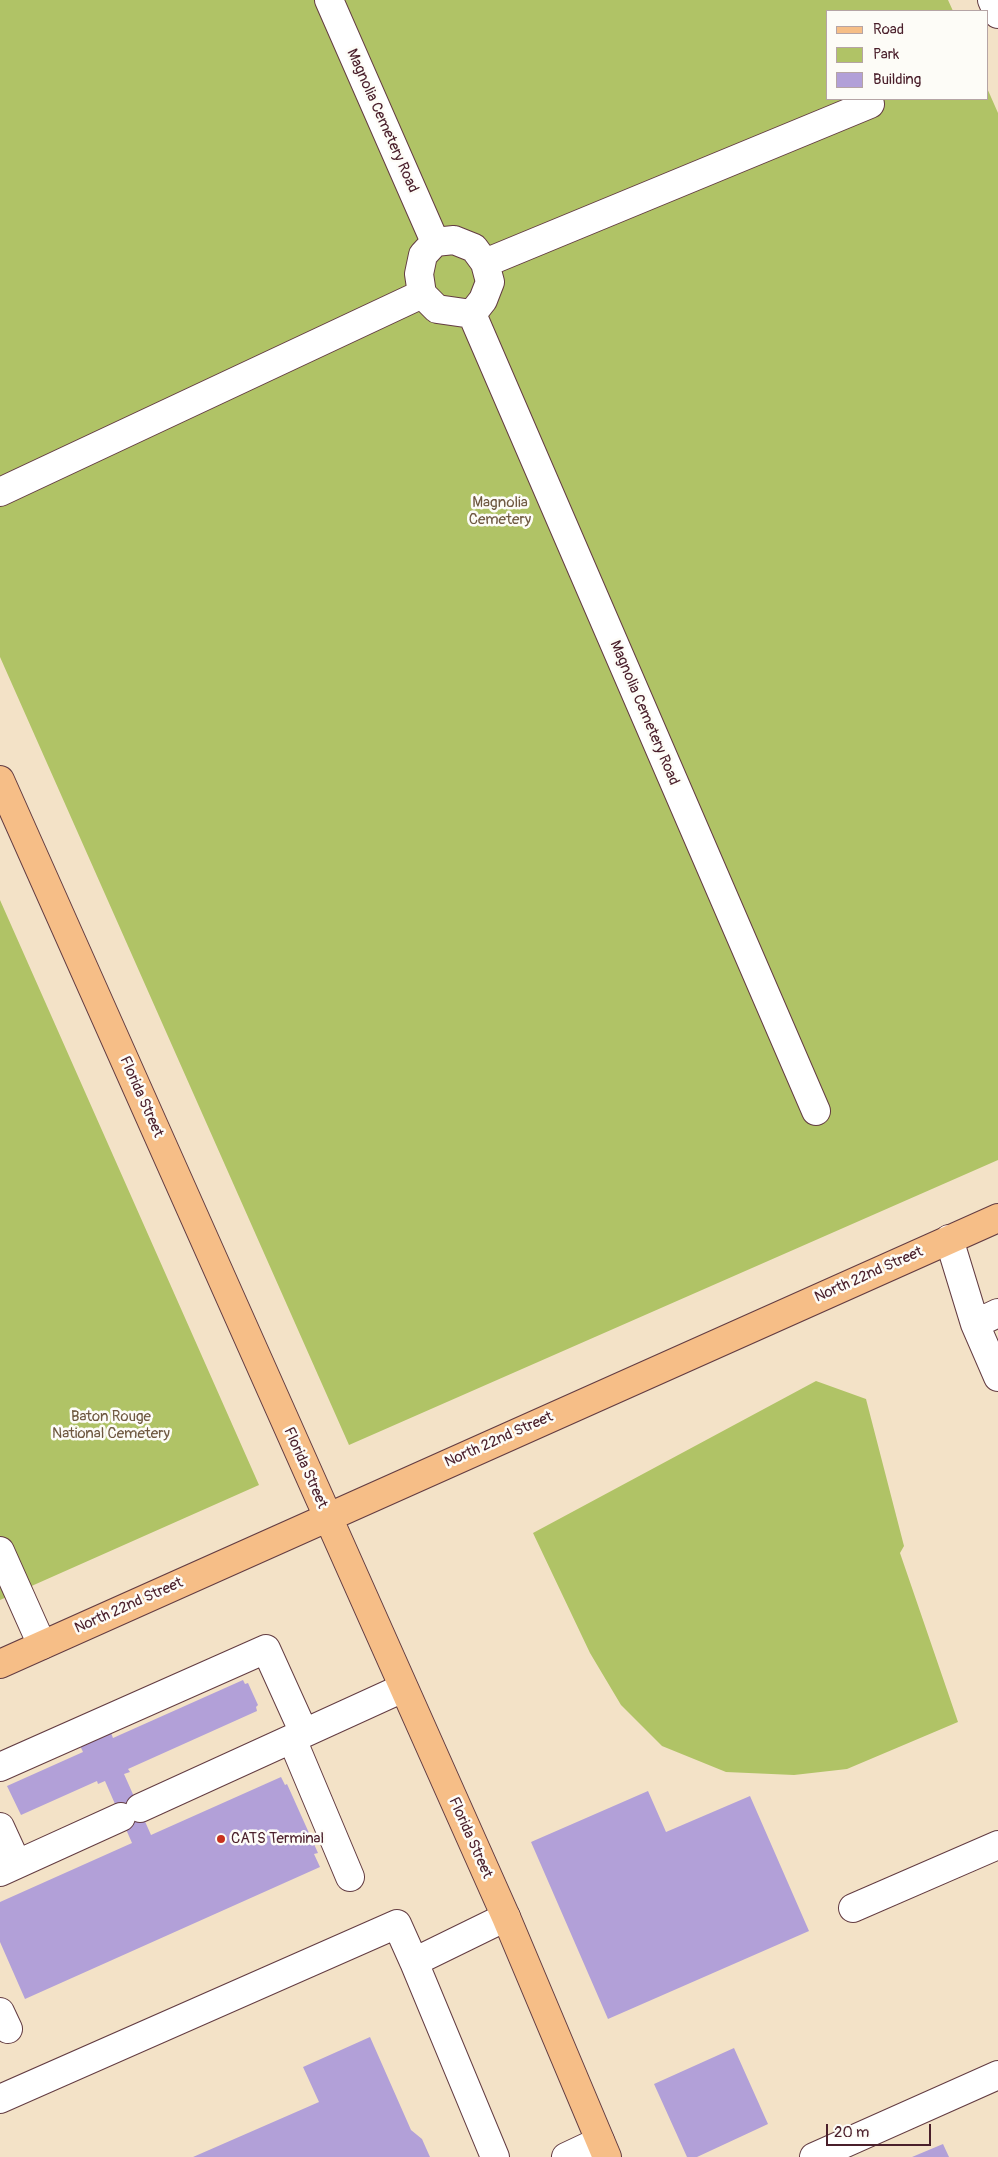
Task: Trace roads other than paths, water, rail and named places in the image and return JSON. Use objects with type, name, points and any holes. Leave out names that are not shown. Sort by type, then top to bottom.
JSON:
[{"type":"main road","name":"Florida Street","points":[[0,780],[506,1917],[604,2149]]},
{"type":"main road","name":"North 22nd Street","points":[[0,1664],[998,1218]]},
{"type":"street","name":"Magnolia Cemetery Road","points":[[329,0],[434,242]]},
{"type":"street","points":[[992,0],[998,14]]},
{"type":"street","points":[[485,263],[870,104]]},
{"type":"street","points":[[454,240],[474,248],[485,263],[490,282],[483,300],[472,314],[437,309],[422,294],[419,274],[423,255],[434,242],[454,240]]},
{"type":"street","points":[[0,492],[422,294]]},
{"type":"street","name":"Magnolia Cemetery Road","points":[[472,314],[816,1111]]},
{"type":"street","points":[[948,1240],[986,1319],[998,1378]]},
{"type":"street","points":[[0,1551],[42,1645]]},
{"type":"street","points":[[0,1767],[266,1650],[350,1877]]},
{"type":"street","points":[[0,1827],[9,1868],[403,1688]]},
{"type":"street","points":[[854,1908],[998,1845]]},
{"type":"street","points":[[414,1962],[506,1917]]},
{"type":"street","points":[[0,2099],[398,1924],[496,2157]]},
{"type":"street","points":[[814,2157],[998,2075]]},
{"type":"street","points":[[566,2157],[604,2149]]},
{"type":"place","name":"CATS Terminal","points":[[221,1839]]},
{"type":"park label","name":"Magnolia Cemetery","points":[[500,512]]},
{"type":"park label","name":"Baton Rouge National Cemetery","points":[[111,1426]]}]
